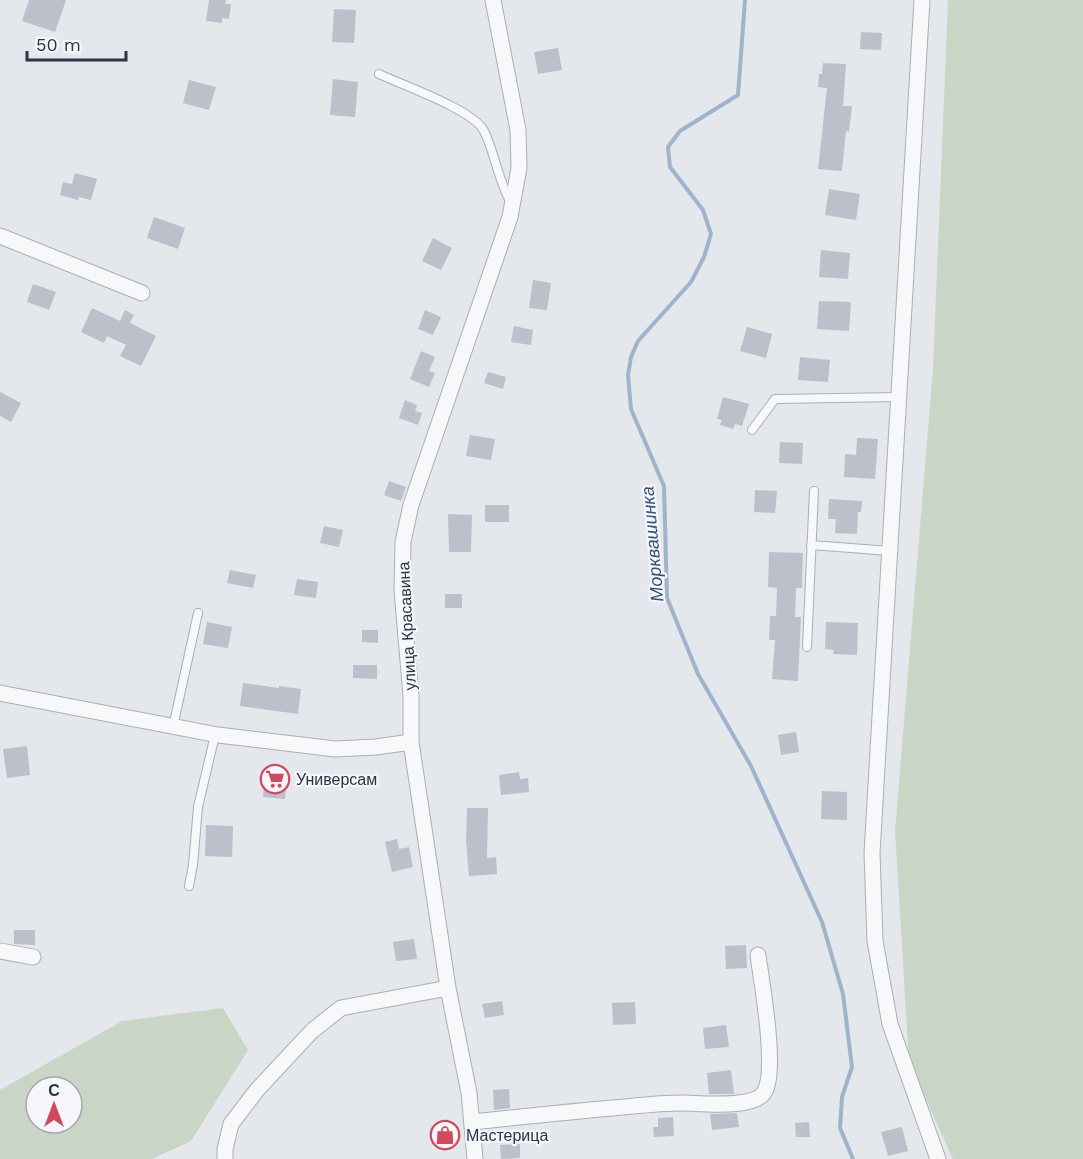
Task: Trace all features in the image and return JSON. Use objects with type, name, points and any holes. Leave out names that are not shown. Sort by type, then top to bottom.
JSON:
[{"type":"street","name":"улица Красавина","points":[[475,1159],[469,1093],[448,988],[411,742],[411,696],[402,590],[403,542],[411,505],[510,217],[519,168],[518,130],[493,0]]},
{"type":"street","points":[[922,0],[872,853],[875,941],[890,1024],[938,1159]]},
{"type":"street","points":[[0,236],[142,293]]},
{"type":"street","points":[[0,693],[215,735],[335,749],[411,742]]},
{"type":"street","points":[[0,951],[33,957]]},
{"type":"street","points":[[472,1122],[675,1103],[736,1104],[754,1101],[764,1094],[770,1079],[770,1058],[758,955]]},
{"type":"street","points":[[225,1159],[231,1124],[257,1090],[312,1031],[341,1008],[448,988]]},
{"type":"lane","points":[[379,74],[471,115],[484,129],[501,184],[512,205]]},
{"type":"lane","points":[[752,430],[775,399],[898,397]]},
{"type":"lane","points":[[807,647],[814,491]]},
{"type":"lane","points":[[812,546],[890,551]]},
{"type":"lane","points":[[173,727],[198,613]]},
{"type":"lane","points":[[189,885],[198,807],[215,735]]},
{"type":"green space","points":[[948,0],[1083,0],[1083,1159],[953,1159],[909,1062],[895,831],[933,369]]},
{"type":"green space","points":[[223,1008],[248,1050],[191,1141],[152,1159],[0,1159],[0,1090],[24,1076],[24,1135],[84,1135],[84,1075],[27,1075],[122,1021]]},
{"type":"building","points":[[29,0],[66,0],[55,32],[22,21]]},
{"type":"building","points":[[209,0],[226,0],[225,4],[231,4],[229,19],[222,18],[222,23],[206,21]]},
{"type":"building","points":[[334,9],[356,10],[354,43],[332,42]]},
{"type":"building","points":[[861,32],[882,33],[881,50],[860,49]]},
{"type":"building","points":[[558,48],[562,70],[538,74],[534,52]]},
{"type":"building","points":[[823,63],[846,64],[843,106],[852,106],[849,132],[846,131],[842,171],[818,169],[827,88],[818,87]]},
{"type":"building","points":[[333,79],[358,82],[355,117],[330,115]]},
{"type":"building","points":[[189,80],[216,87],[209,110],[183,103]]},
{"type":"building","points":[[75,173],[97,179],[91,200],[79,197],[78,200],[60,195],[63,182],[72,184]]},
{"type":"building","points":[[829,189],[860,194],[856,220],[825,215]]},
{"type":"building","points":[[154,217],[185,228],[178,249],[147,238]]},
{"type":"building","points":[[433,238],[452,248],[441,270],[422,261]]},
{"type":"building","points":[[821,250],[850,253],[848,279],[819,277]]},
{"type":"building","points":[[533,280],[551,283],[547,310],[529,308]]},
{"type":"building","points":[[33,284],[56,292],[49,310],[27,302]]},
{"type":"building","points":[[819,301],[851,302],[849,331],[817,329]]},
{"type":"building","points":[[92,308],[120,321],[125,310],[134,315],[130,323],[156,336],[141,366],[120,356],[126,345],[107,336],[104,343],[81,332]]},
{"type":"building","points":[[425,310],[441,317],[433,335],[418,329]]},
{"type":"building","points":[[514,326],[533,330],[531,345],[511,342]]},
{"type":"building","points":[[747,327],[772,334],[766,358],[740,351]]},
{"type":"building","points":[[421,351],[435,357],[429,371],[435,373],[429,387],[410,379]]},
{"type":"building","points":[[800,357],[830,360],[828,382],[798,380]]},
{"type":"building","points":[[488,372],[506,377],[503,389],[484,383]]},
{"type":"building","points":[[0,392],[21,403],[11,422],[0,416]]},
{"type":"building","points":[[723,397],[749,404],[742,426],[735,424],[733,429],[720,425],[722,420],[717,419]]},
{"type":"building","points":[[405,400],[417,405],[415,411],[422,413],[418,425],[399,418]]},
{"type":"building","points":[[470,435],[495,439],[491,460],[466,456]]},
{"type":"building","points":[[857,438],[878,439],[875,479],[844,477],[845,454],[856,455]]},
{"type":"building","points":[[780,442],[803,443],[802,464],[779,463]]},
{"type":"building","points":[[389,481],[406,487],[401,501],[384,495]]},
{"type":"building","points":[[755,490],[777,491],[775,513],[754,512]]},
{"type":"building","points":[[829,499],[862,501],[861,512],[858,512],[857,534],[835,533],[836,519],[828,519]]},
{"type":"building","points":[[485,505],[509,505],[509,522],[485,522]]},
{"type":"building","points":[[448,514],[472,515],[471,552],[449,552]]},
{"type":"building","points":[[324,526],[343,530],[339,547],[320,543]]},
{"type":"building","points":[[769,552],[803,553],[802,588],[796,588],[795,617],[801,617],[798,681],[772,679],[775,640],[769,640],[770,616],[776,616],[777,588],[768,587]]},
{"type":"building","points":[[230,570],[256,575],[253,588],[227,583]]},
{"type":"building","points":[[297,579],[318,582],[316,598],[294,595]]},
{"type":"building","points":[[445,594],[462,594],[462,608],[445,608]]},
{"type":"building","points":[[207,622],[232,627],[228,648],[203,644]]},
{"type":"building","points":[[826,622],[858,623],[857,655],[833,654],[834,650],[825,649]]},
{"type":"building","points":[[362,630],[378,630],[378,643],[362,642]]},
{"type":"building","points":[[353,665],[377,665],[377,679],[353,678]]},
{"type":"building","points":[[243,683],[301,689],[298,714],[240,706]]},
{"type":"building","points":[[796,732],[799,752],[781,755],[778,735]]},
{"type":"building","points":[[27,746],[30,775],[7,778],[3,749]]},
{"type":"building","points":[[519,772],[520,779],[528,778],[529,792],[501,795],[499,775]]},
{"type":"building","points":[[265,774],[287,776],[285,799],[263,797]]},
{"type":"building","points":[[822,791],[847,792],[847,820],[821,819]]},
{"type":"building","points":[[467,808],[488,808],[487,858],[496,857],[497,874],[469,876],[466,841]]},
{"type":"building","points":[[206,825],[233,826],[232,857],[205,856]]},
{"type":"building","points":[[397,839],[399,849],[409,847],[413,867],[392,872],[385,842]]},
{"type":"building","points":[[14,930],[35,930],[35,945],[14,944]]},
{"type":"building","points":[[414,939],[417,959],[396,961],[393,942]]},
{"type":"building","points":[[746,945],[747,968],[726,969],[725,946]]},
{"type":"building","points":[[502,1001],[504,1015],[485,1018],[482,1004]]},
{"type":"building","points":[[635,1002],[636,1024],[613,1025],[612,1003]]},
{"type":"building","points":[[726,1025],[729,1047],[705,1049],[703,1028]]},
{"type":"building","points":[[731,1070],[734,1094],[709,1094],[707,1073]]},
{"type":"building","points":[[509,1089],[510,1108],[494,1110],[493,1090]]},
{"type":"building","points":[[737,1113],[739,1127],[712,1130],[710,1114]]},
{"type":"building","points":[[673,1117],[674,1136],[654,1137],[653,1127],[658,1127],[658,1118]]},
{"type":"building","points":[[809,1122],[810,1137],[796,1137],[795,1123]]},
{"type":"building","points":[[902,1127],[908,1151],[888,1156],[881,1132]]},
{"type":"building","points":[[520,1144],[520,1158],[501,1159],[500,1145]]},
{"type":"waterway","name":"Морквашинка","points":[[745,0],[738,95],[680,131],[668,147],[670,167],[703,210],[711,234],[704,257],[691,282],[638,341],[631,357],[628,375],[631,409],[664,486],[667,598],[698,674],[751,766],[822,922],[843,994],[852,1067],[842,1097],[840,1128],[853,1159]]},
{"type":"place","name":"Универсам","points":[[275,779]]},
{"type":"place","name":"Мастерица","points":[[445,1135]]}]
